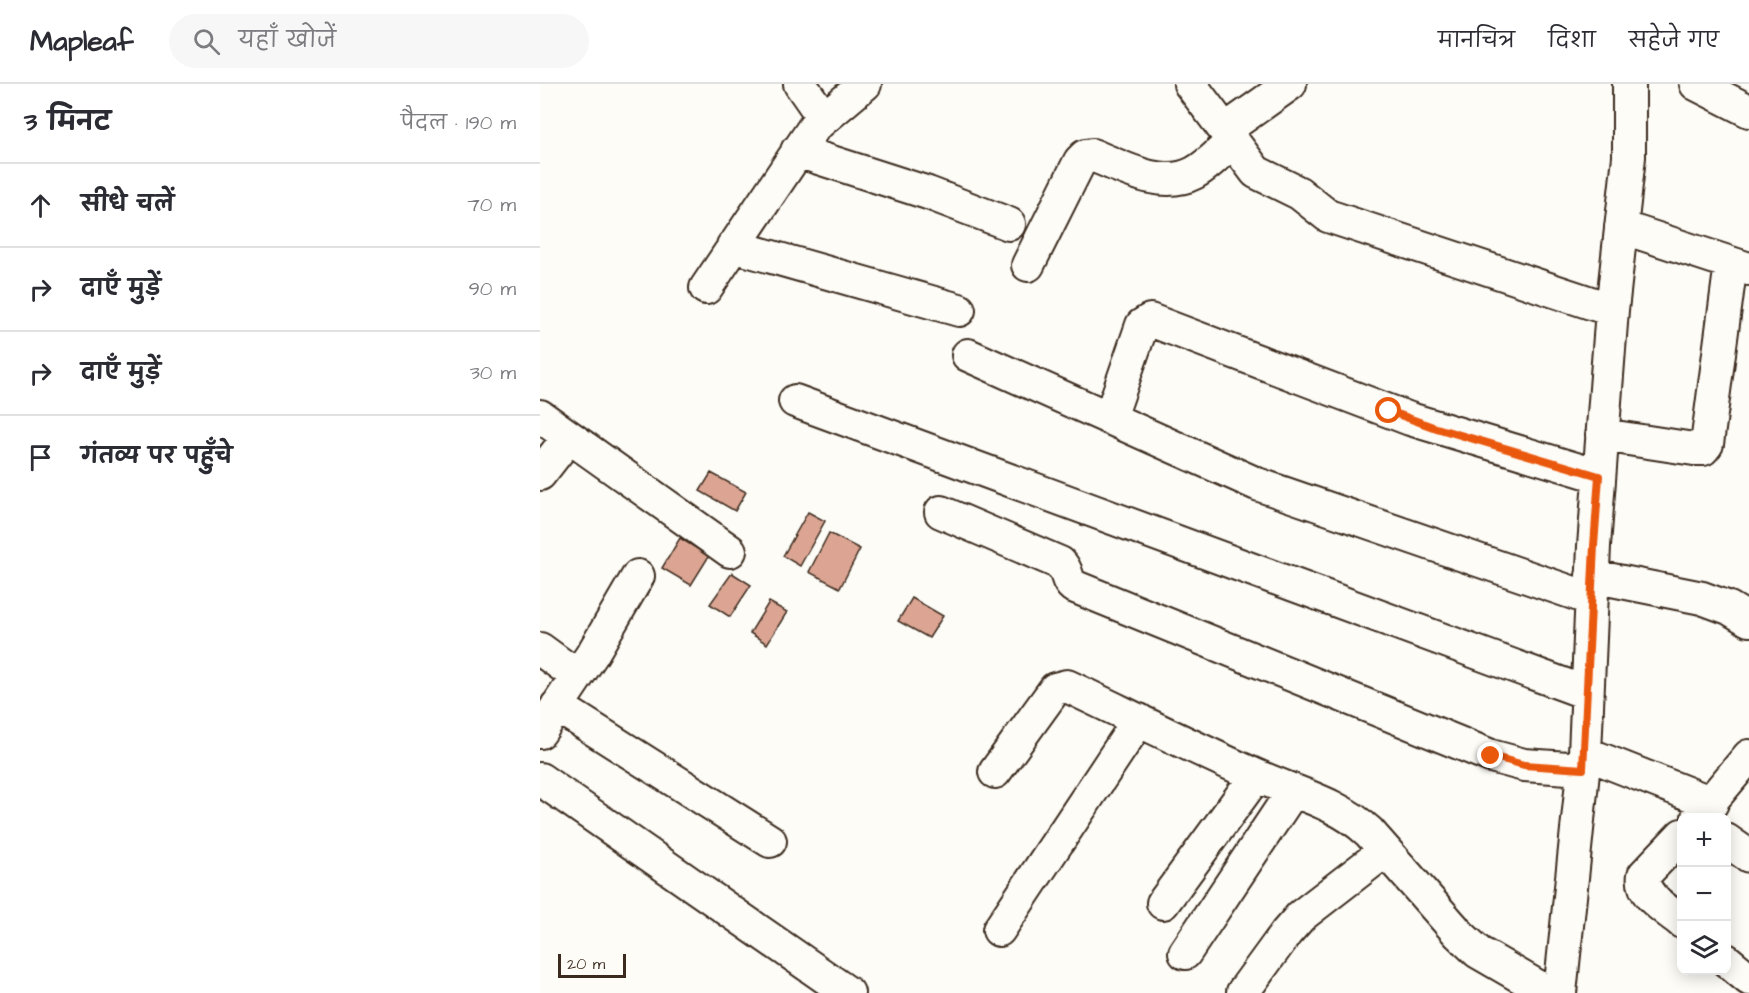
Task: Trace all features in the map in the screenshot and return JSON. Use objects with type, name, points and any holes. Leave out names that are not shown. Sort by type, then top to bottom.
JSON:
[{"type":"street","points":[[800,84],[824,117]]},
{"type":"street","points":[[706,288],[815,126],[865,84]]},
{"type":"street","points":[[1190,84],[1256,172],[1299,194],[1328,216],[1612,310]]},
{"type":"street","points":[[1028,265],[1080,161],[1085,156],[1092,155],[1148,177],[1166,180],[1181,179],[1196,173],[1229,135],[1290,84]]},
{"type":"street","points":[[1557,986],[1584,761],[1602,435],[1612,310],[1629,157],[1629,84]]},
{"type":"street","points":[[1696,84],[1749,111]]},
{"type":"street","points":[[797,152],[928,193],[1009,224]]},
{"type":"street","points":[[1602,435],[1694,449],[1703,448],[1707,444],[1740,266],[1621,226]]},
{"type":"street","points":[[733,246],[959,310]]},
{"type":"street","points":[[1110,418],[1142,325],[1150,320],[1410,419],[1599,476]]},
{"type":"street","points":[[968,355],[1257,484],[1592,588],[1702,598],[1729,608],[1749,620]]},
{"type":"street","points":[[795,401],[1587,693]]},
{"type":"street","points":[[540,416],[730,551]]},
{"type":"street","points":[[540,474],[569,437]]},
{"type":"street","points":[[941,512],[1060,563],[1066,568],[1069,583],[1073,586],[1491,756],[1524,765],[1584,761],[1705,810],[1749,756]]},
{"type":"street","points":[[540,732],[638,576]]},
{"type":"street","points":[[540,649],[577,676]]},
{"type":"street","points":[[995,772],[1055,689],[1067,686],[1256,776],[1341,810],[1356,820],[1478,952],[1557,986],[1584,993]]},
{"type":"street","points":[[557,706],[770,841]]},
{"type":"street","points":[[999,930],[1139,720]]},
{"type":"street","points":[[1163,903],[1256,776]]},
{"type":"street","points":[[540,779],[848,993]]},
{"type":"street","points":[[1185,953],[1293,790]]},
{"type":"street","points":[[1677,840],[1644,875],[1643,881],[1648,894],[1681,921]]},
{"type":"street","points":[[1731,843],[1749,856]]},
{"type":"street","points":[[1243,992],[1300,916],[1385,851]]},
{"type":"street","points":[[1731,964],[1749,979]]},
{"type":"building","points":[[711,473],[746,492],[735,511],[700,491]]},
{"type":"building","points":[[808,512],[825,521],[800,566],[783,556]]},
{"type":"building","points":[[829,533],[860,549],[840,588],[809,572]]},
{"type":"building","points":[[680,538],[709,556],[691,585],[662,568]]},
{"type":"building","points":[[732,573],[751,585],[730,617],[710,604]]},
{"type":"building","points":[[912,598],[943,616],[929,638],[898,621]]},
{"type":"building","points":[[769,602],[787,612],[767,644],[750,633]]},
{"type":"route","points":[[1389,411],[1433,427],[1599,476],[1583,769],[1524,765],[1491,756]]}]
